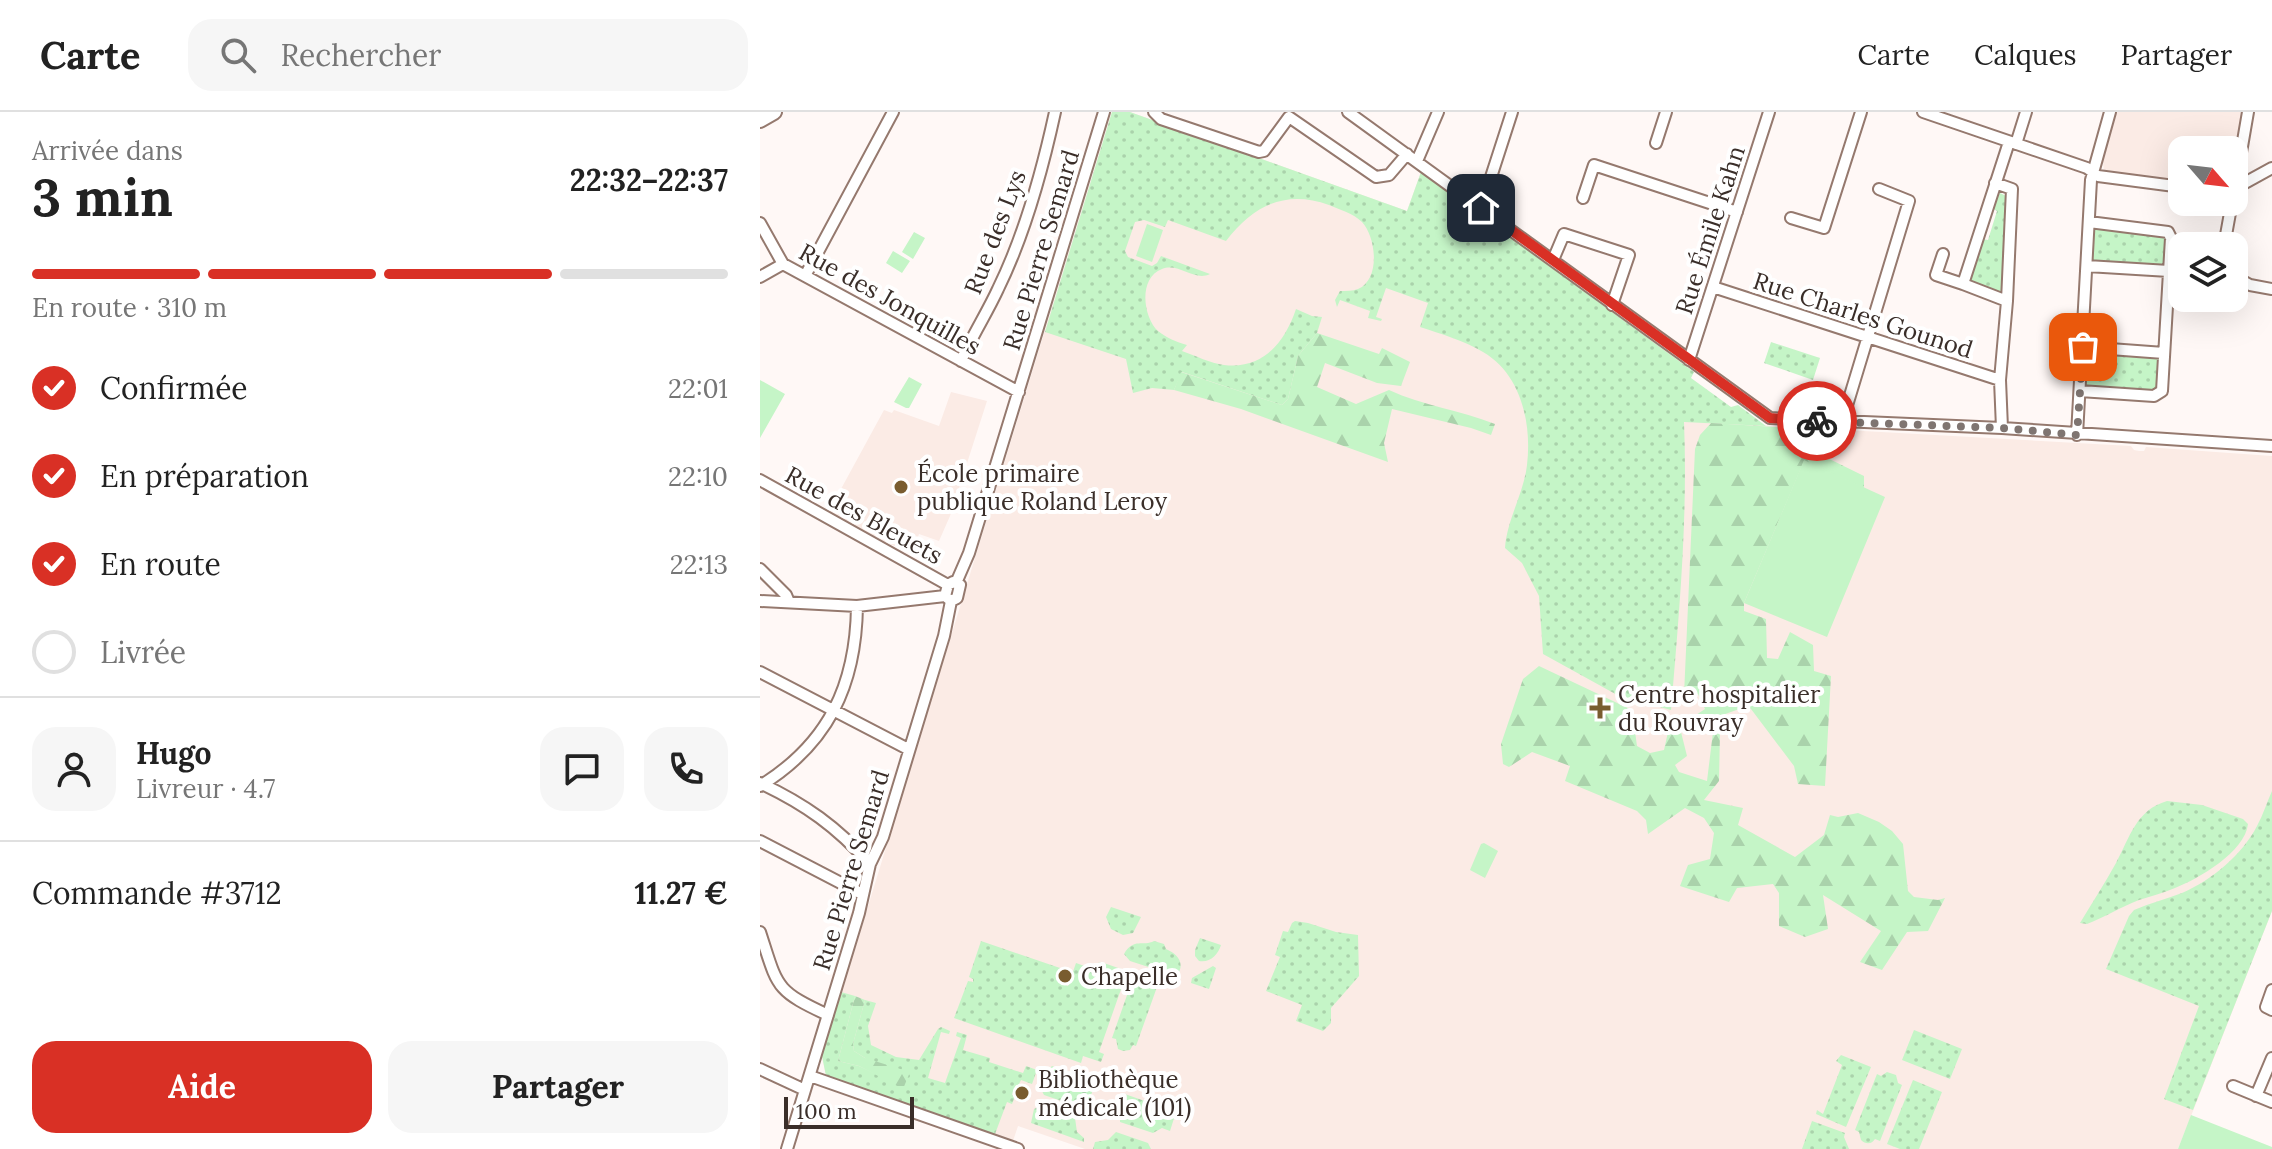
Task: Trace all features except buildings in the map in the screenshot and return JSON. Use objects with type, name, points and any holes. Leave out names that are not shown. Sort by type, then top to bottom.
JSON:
[{"type":"street","points":[[805,276],[892,112]]},
{"type":"street","name":"Rue Pierre Semard","points":[[787,1149],[859,913],[870,864],[883,837],[944,636],[950,591],[969,553],[1104,112]]},
{"type":"street","points":[[1154,112],[1161,119],[1259,152],[1264,151],[1289,117],[1376,177],[1389,175],[1407,154]]},
{"type":"street","points":[[1348,112],[1770,418],[2002,428],[2272,446]]},
{"type":"street","points":[[1417,161],[1438,112]]},
{"type":"street","points":[[1481,208],[1512,112]]},
{"type":"street","points":[[1656,143],[1666,112]]},
{"type":"street","name":"Rue Émile Kahn","points":[[1689,360],[1769,112]]},
{"type":"street","points":[[1791,218],[1824,228],[1861,112]]},
{"type":"street","points":[[1923,112],[1939,114],[2087,168],[2098,176],[2168,185]]},
{"type":"street","points":[[1963,284],[1995,183],[2026,112]]},
{"type":"street","points":[[2077,435],[2093,172],[2110,112]]},
{"type":"street","points":[[2244,136],[2248,112]]},
{"type":"street","name":"Rue des Lys","points":[[961,361],[999,288],[1017,244],[1035,190],[1051,113]]},
{"type":"street","points":[[1583,198],[1594,165],[1737,212]]},
{"type":"street","points":[[2248,181],[2272,168]]},
{"type":"street","points":[[1995,183],[2012,189],[2000,380],[2002,428]]},
{"type":"street","points":[[1842,422],[1909,201],[1879,189]]},
{"type":"street","points":[[2089,222],[2168,232]]},
{"type":"street","name":"Rue des Jonquilles","points":[[760,223],[783,264],[1019,392]]},
{"type":"street","points":[[1553,260],[1564,234],[1629,255],[1612,305]]},
{"type":"street","points":[[1943,254],[1936,275],[2007,301]]},
{"type":"street","points":[[760,277],[783,264]]},
{"type":"street","points":[[2087,266],[2168,271]]},
{"type":"street","points":[[2248,284],[2272,289]]},
{"type":"street","name":"Rue Charles Gounod","points":[[1713,287],[2000,380]]},
{"type":"street","points":[[2080,391],[2154,396],[2162,391],[2168,287]]},
{"type":"street","points":[[2083,347],[2164,353]]},
{"type":"street","name":"Rue des Bleuets","points":[[760,480],[950,591]]},
{"type":"street","points":[[760,569],[789,602]]},
{"type":"street","points":[[760,601],[857,606],[950,591]]},
{"type":"street","points":[[761,785],[806,750],[834,710],[853,656],[857,606]]},
{"type":"street","points":[[760,672],[908,749]]},
{"type":"street","points":[[761,785],[794,799],[819,816],[870,864]]},
{"type":"street","points":[[760,841],[862,894]]},
{"type":"street","points":[[760,932],[777,982],[796,1001],[828,1015]]},
{"type":"street","points":[[2269,1009],[2272,990]]},
{"type":"street","points":[[2256,1096],[2272,1058]]},
{"type":"street","points":[[760,1069],[805,1090]]},
{"type":"street","points":[[810,1076],[1018,1149]]},
{"type":"street","points":[[2233,1086],[2272,1102]]},
{"type":"shaded area","name":"Centre hospitalier du Rouvray","points":[[1112,112],[1130,112],[1407,211],[1421,172],[1686,367],[1684,421],[2131,446],[2139,451],[2144,451],[2146,447],[2272,456],[2272,911],[2178,1149],[1085,1149],[1018,1126],[1013,1141],[826,1076],[822,1056]]},
{"type":"shaded area","points":[[2117,112],[2243,112],[2239,136],[2168,136],[2168,180],[2104,172],[2103,161]]},
{"type":"shaded area","name":"École primaire publique Roland Leroy","points":[[951,392],[987,401],[939,541],[919,534],[913,552],[889,544],[829,511],[884,410],[892,413],[894,410],[939,426]]},
{"type":"green space","points":[[1112,112],[1130,112],[1407,211],[1421,172],[1694,372],[1691,378],[1731,407],[1738,405],[1766,426],[1684,422],[1684,530],[1671,710],[1619,696],[1543,654],[1539,596],[1522,563],[1505,548],[1525,475],[1528,449],[1525,417],[1515,386],[1496,361],[1483,352],[1420,327],[1428,303],[1386,288],[1376,317],[1381,321],[1368,318],[1370,311],[1340,300],[1337,307],[1335,300],[1340,291],[1356,290],[1365,284],[1373,267],[1371,237],[1355,216],[1313,201],[1284,200],[1247,218],[1226,241],[1168,220],[1165,227],[1144,220],[1135,222],[1125,251],[1128,257],[1152,266],[1161,256],[1210,274],[1198,276],[1174,268],[1162,269],[1154,274],[1146,289],[1146,308],[1153,325],[1172,340],[1187,345],[1182,351],[1224,365],[1250,363],[1279,343],[1296,309],[1322,317],[1317,333],[1298,356],[1288,399],[1282,405],[1182,372],[1174,390],[1152,388],[1133,393],[1126,359],[1045,332]]},
{"type":"green space","points":[[2000,193],[2008,197],[2001,293],[1971,283],[1969,278],[1982,239],[1988,240],[1997,211],[1992,208]]},
{"type":"green space","points":[[1147,224],[1163,230],[1152,262],[1136,256]]},
{"type":"green space","points":[[2094,226],[2165,234],[2168,238],[2165,268],[2092,263]]},
{"type":"green space","points":[[914,232],[925,238],[913,259],[902,252]]},
{"type":"green space","points":[[893,251],[910,261],[902,273],[886,263]]},
{"type":"green space","points":[[1317,333],[1379,354],[1382,348],[1410,362],[1401,386],[1377,383],[1325,363],[1317,387],[1356,404],[1389,390],[1495,424],[1491,435],[1392,409],[1384,443],[1388,462],[1241,409],[1174,390],[1181,372],[1282,405],[1288,399],[1298,356]]},
{"type":"green space","points":[[1771,342],[1820,358],[1813,380],[1764,363]]},
{"type":"green space","points":[[2088,350],[2161,356],[2158,390],[2156,393],[2085,387]]},
{"type":"green space","points":[[909,377],[922,384],[909,408],[906,408],[894,402]]},
{"type":"green space","points":[[760,380],[785,394],[760,438]]},
{"type":"green space","points":[[1711,423],[1790,428],[1807,448],[1864,476],[1864,488],[1804,461],[1744,603],[1744,611],[1766,619],[1767,658],[1778,659],[1790,632],[1813,645],[1814,671],[1831,676],[1825,786],[1798,784],[1794,766],[1751,709],[1742,708],[1695,725],[1693,717],[1705,709],[1698,694],[1684,695],[1695,449],[1700,435]]},
{"type":"green space","points":[[1804,460],[1885,497],[1827,637],[1744,603]]},
{"type":"green space","points":[[1539,666],[1632,710],[1637,746],[1650,753],[1664,750],[1670,723],[1679,724],[1687,756],[1675,765],[1679,772],[1707,781],[1713,732],[1720,732],[1719,781],[1704,800],[1743,808],[1738,825],[1795,857],[1824,835],[1830,815],[1838,817],[1858,813],[1879,822],[1903,844],[1908,891],[1914,897],[1945,898],[1928,931],[1907,932],[1882,970],[1860,962],[1881,931],[1823,895],[1828,929],[1805,937],[1779,926],[1779,893],[1773,884],[1737,888],[1729,902],[1680,886],[1688,865],[1710,859],[1714,833],[1704,818],[1685,808],[1648,834],[1646,820],[1637,811],[1565,781],[1570,766],[1532,752],[1509,767],[1503,764],[1501,744],[1523,679]]},
{"type":"green space","points":[[2272,791],[2272,911],[2193,1110],[2164,1099],[2199,1006],[2106,969],[2134,910],[2193,888],[2225,866],[2251,837]]},
{"type":"green space","points":[[2167,801],[2202,805],[2243,819],[2248,824],[2245,834],[2230,854],[2196,878],[2087,924],[2080,923],[2135,826],[2148,811]]},
{"type":"green space","points":[[1484,843],[1498,851],[1485,878],[1470,870]]},
{"type":"green space","points":[[1111,907],[1141,917],[1133,933],[1123,935],[1111,929],[1106,917]]},
{"type":"green space","points":[[1295,921],[1358,935],[1359,976],[1331,1008],[1331,1023],[1323,1031],[1296,1021],[1302,1005],[1266,991],[1280,957],[1275,955],[1283,931],[1288,932]]},
{"type":"green space","points":[[1200,938],[1221,945],[1216,955],[1207,961],[1199,961],[1195,956]]},
{"type":"green space","points":[[981,941],[1063,969],[1059,982],[1068,986],[1076,963],[1096,970],[1101,962],[1124,970],[1123,974],[1126,975],[1099,1052],[1104,1054],[1101,1062],[1083,1056],[1081,1063],[954,1018],[968,981],[973,982],[969,977]]},
{"type":"green space","points":[[1154,941],[1164,944],[1179,959],[1181,966],[1178,974],[1130,961],[1124,954],[1135,944]]},
{"type":"green space","points":[[1213,966],[1216,968],[1209,989],[1191,983],[1192,978]]},
{"type":"green space","points":[[1145,976],[1157,987],[1136,1046],[1123,1051],[1118,1049],[1116,1039],[1112,1038],[1133,978]]},
{"type":"green space","points":[[841,992],[855,996],[838,1061],[880,1076],[865,1058],[854,1051],[853,1044],[865,1000],[876,1003],[868,1026],[871,1045],[896,1057],[919,1060],[938,1029],[941,1027],[950,1031],[949,1034],[941,1032],[928,1078],[945,1083],[961,1038],[956,1036],[957,1032],[967,1035],[963,1050],[1023,1073],[1026,1066],[1037,1070],[1032,1084],[1021,1080],[1016,1085],[1012,1104],[1007,1102],[995,1134],[826,1076],[822,1056]]},
{"type":"green space","points":[[855,996],[865,1000],[853,1044],[854,1051],[865,1058],[910,1072],[903,1089],[859,1066],[838,1061]]},
{"type":"green space","points":[[1914,1030],[1962,1049],[1950,1079],[1902,1060]]},
{"type":"green space","points":[[1841,1055],[1871,1067],[1846,1127],[1816,1114],[1817,1110],[1823,1114],[1842,1065],[1836,1061]]},
{"type":"green space","points":[[1052,1066],[1096,1081],[1090,1098],[1079,1107],[1044,1095],[1041,1089]]},
{"type":"green space","points":[[1887,1072],[1896,1075],[1898,1083],[1902,1085],[1880,1141],[1875,1139],[1865,1143],[1855,1130],[1877,1074],[1881,1076]]},
{"type":"green space","points":[[1913,1080],[1942,1092],[1919,1149],[1900,1149],[1887,1144]]},
{"type":"green space","points":[[1122,1093],[1176,1112],[1170,1131],[1162,1128],[1153,1133],[1120,1122],[1116,1107]]},
{"type":"green space","points":[[1040,1106],[1075,1118],[1077,1132],[1084,1142],[1031,1123],[1034,1109]]},
{"type":"green space","points":[[2191,1115],[2272,1147],[2272,1149],[2178,1149]]},
{"type":"green space","points":[[1812,1121],[1845,1133],[1849,1149],[1802,1149]]},
{"type":"green space","points":[[1116,1132],[1148,1143],[1151,1149],[1093,1149],[1095,1142],[1108,1140]]},
{"type":"way so far","points":[[1817,421],[2002,428],[2077,435],[2083,347]]},
{"type":"place","name":"École primaire publique Roland Leroy","points":[[901,487]]},
{"type":"place","name":"Centre hospitalier du Rouvray","points":[[1600,708]]},
{"type":"place","name":"Chapelle","points":[[1065,976]]},
{"type":"place","name":"Bibliothèque médicale (101)","points":[[1022,1093]]},
{"type":"route","points":[[1481,208],[1770,418],[1817,421]]}]
